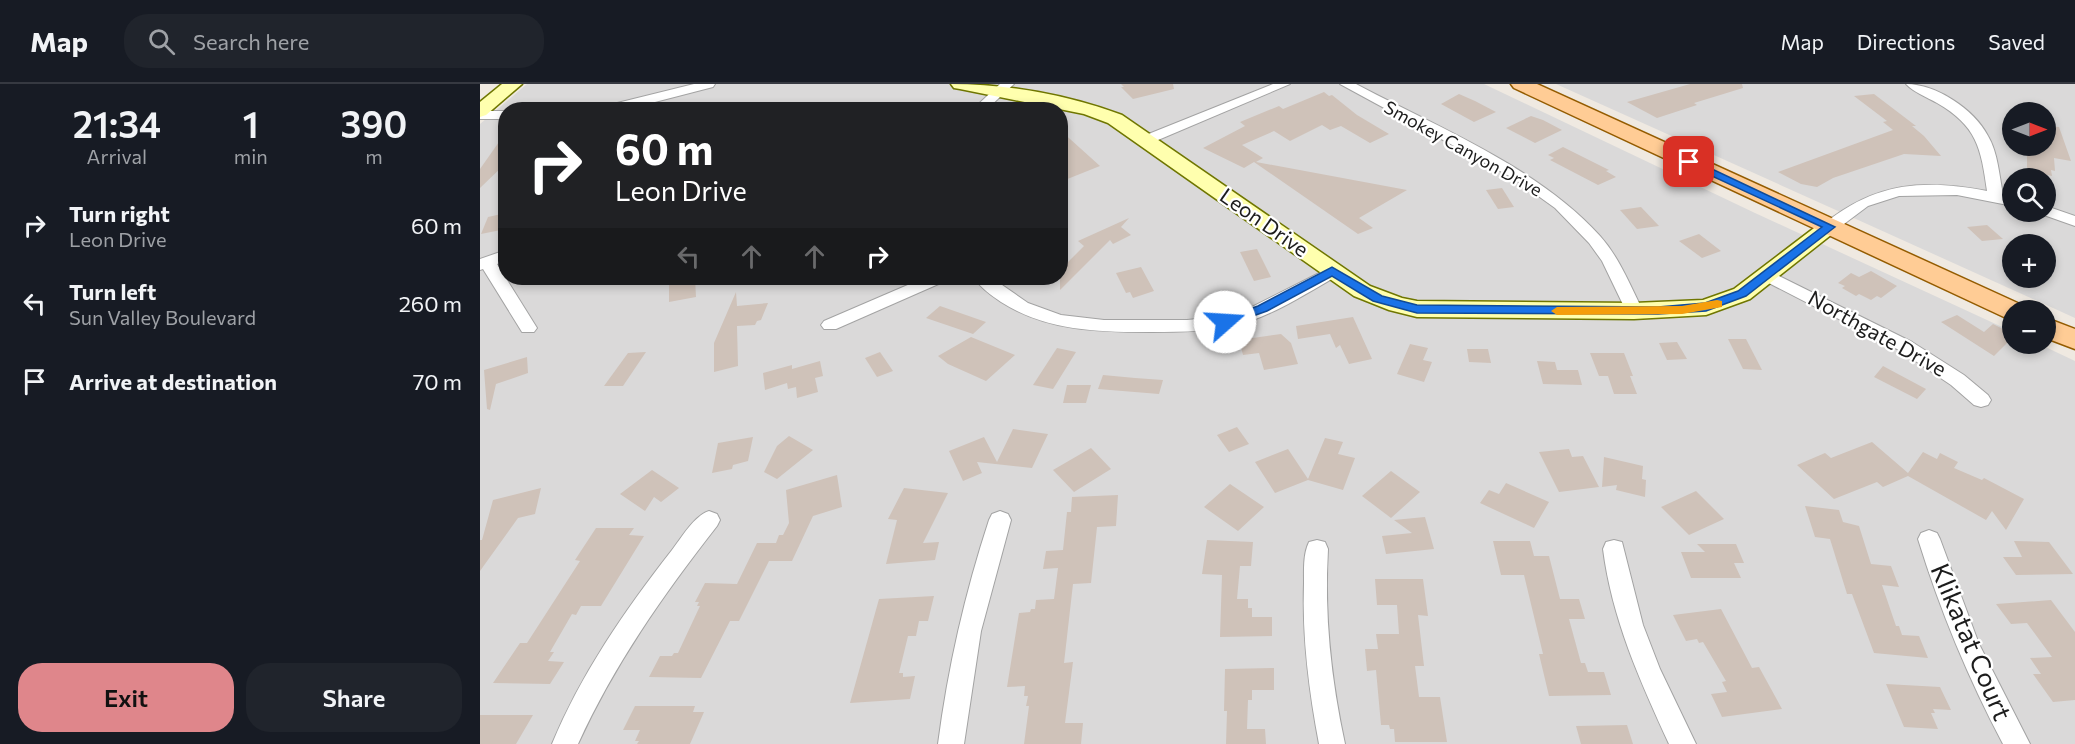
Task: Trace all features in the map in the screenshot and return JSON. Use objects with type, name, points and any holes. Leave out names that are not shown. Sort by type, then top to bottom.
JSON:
[{"type":"main road","points":[[1521,84],[2002,306]]},
{"type":"main road","points":[[2056,331],[2075,340]]},
{"type":"street","points":[[480,113],[513,84]]},
{"type":"street","points":[[638,102],[709,84]]},
{"type":"street","name":"Leon Drive","points":[[960,84],[1004,88],[1061,102]]},
{"type":"street","points":[[1146,140],[1284,84]]},
{"type":"street","name":"Smokey Canyon Drive","points":[[1346,84],[1518,175],[1560,205],[1595,240],[1610,261],[1634,311]]},
{"type":"street","points":[[1912,84],[1959,112],[1979,132],[1985,145],[1996,198]]},
{"type":"street","points":[[987,102],[1004,88]]},
{"type":"street","name":"Leon Drive","points":[[1068,104],[1115,119],[1332,271],[1377,298],[1417,309],[1634,311],[1706,307],[1742,294],[1865,202],[1902,192],[1947,191],[2002,199]]},
{"type":"street","points":[[480,113],[498,114]]},
{"type":"street","points":[[2056,214],[2075,221]]},
{"type":"street","points":[[484,263],[498,284]]},
{"type":"street","points":[[989,285],[1016,306],[1058,322],[1098,326],[1202,326],[1245,317],[1332,271]]},
{"type":"street","name":"Northgate Drive","points":[[1767,275],[1913,350],[1954,376],[1981,400]]},
{"type":"street","points":[[499,285],[528,328]]},
{"type":"street","points":[[830,325],[921,285]]},
{"type":"street","points":[[565,744],[601,675],[635,618],[709,520]]},
{"type":"street","points":[[951,744],[968,630],[983,570],[1000,520]]},
{"type":"street","name":"Klikatat Court","points":[[1929,540],[1944,590],[1969,650],[2017,744]]},
{"type":"street","points":[[1317,549],[1313,588],[1315,646],[1332,744]]},
{"type":"street","points":[[1614,549],[1624,607],[1639,651],[1683,744]]},
{"type":"shaded area","points":[[527,84],[1484,84],[2002,327],[2002,354],[2056,354],[2056,352],[2075,361],[2075,744],[480,744],[480,124],[498,109],[498,285],[1068,285],[1068,102],[506,102]]},
{"type":"shaded area","points":[[1556,84],[2075,84],[2075,318],[2056,309],[2056,300],[2035,300],[2008,288],[2056,288],[2056,234],[2002,234],[2002,285]]},
{"type":"building","points":[[1121,84],[1173,84],[1174,89],[1133,99],[1121,87],[1124,87]]},
{"type":"building","points":[[1690,84],[1742,84],[1743,88],[1694,103],[1697,105],[1657,118],[1627,102]]},
{"type":"building","points":[[1324,92],[1329,96],[1332,95],[1357,115],[1389,134],[1370,143],[1341,126],[1330,130],[1322,125],[1290,141],[1274,131],[1242,145],[1263,158],[1256,162],[1407,190],[1359,218],[1373,228],[1358,234],[1254,162],[1244,168],[1203,148],[1245,126],[1240,122],[1279,106],[1283,109]]},
{"type":"building","points":[[1459,94],[1496,112],[1474,122],[1441,104]]},
{"type":"building","points":[[1874,94],[1916,126],[1912,126],[1941,156],[1904,154],[1833,178],[1817,187],[1801,184],[1778,172],[1893,130],[1883,122],[1887,121],[1854,96]]},
{"type":"building","points":[[1531,116],[1562,130],[1535,143],[1506,128]]},
{"type":"building","points":[[2056,127],[2059,127],[2071,161],[2054,158],[2055,168],[2027,167],[2027,156],[2056,156]]},
{"type":"building","points":[[1068,137],[1100,166],[1068,179]]},
{"type":"building","points":[[498,143],[498,171],[480,188],[480,169]]},
{"type":"building","points":[[1563,147],[1609,170],[1606,171],[1616,177],[1598,185],[1550,160],[1554,158],[1548,155]]},
{"type":"building","points":[[1502,188],[1514,207],[1498,209],[1486,190]]},
{"type":"building","points":[[1641,207],[1659,226],[1637,229],[1620,210]]},
{"type":"building","points":[[498,215],[498,231],[481,234],[488,217]]},
{"type":"building","points":[[1129,218],[1121,227],[1131,235],[1113,244],[1110,240],[1068,282],[1068,262],[1084,246],[1078,241]]},
{"type":"building","points":[[1987,225],[2002,239],[1982,241],[1967,227]]},
{"type":"building","points":[[1699,234],[1721,251],[1702,258],[1679,241]]},
{"type":"building","points":[[1257,249],[1271,277],[1254,281],[1240,252]]},
{"type":"building","points":[[1141,267],[1154,291],[1133,298],[1130,292],[1126,293],[1116,273]]},
{"type":"building","points":[[1871,271],[1897,286],[1881,298],[1877,296],[1871,300],[1859,294],[1856,296],[1838,283],[1851,273],[1859,277]]},
{"type":"building","points":[[669,285],[695,285],[696,297],[669,302]]},
{"type":"building","points":[[736,292],[737,306],[768,303],[761,320],[755,325],[737,326],[738,366],[714,372],[714,343]]},
{"type":"building","points":[[940,306],[986,322],[973,334],[926,318]]},
{"type":"building","points":[[1957,315],[1984,332],[1993,324],[2002,328],[2002,348],[1994,356],[1941,322]]},
{"type":"building","points":[[1353,317],[1372,359],[1349,364],[1340,345],[1336,348],[1330,334],[1298,339],[1296,326]]},
{"type":"building","points":[[1281,334],[1291,343],[1298,364],[1264,370],[1259,353],[1243,355],[1239,340]]},
{"type":"building","points":[[971,337],[1015,355],[986,381],[948,364],[938,356]]},
{"type":"building","points":[[1728,339],[1746,339],[1762,370],[1743,369]]},
{"type":"building","points":[[1677,342],[1687,359],[1667,360],[1659,343]]},
{"type":"building","points":[[1410,344],[1428,348],[1423,360],[1432,362],[1424,382],[1397,374]]},
{"type":"building","points":[[1057,348],[1076,352],[1053,389],[1033,385]]},
{"type":"building","points":[[1467,349],[1488,349],[1491,363],[1469,362]]},
{"type":"building","points":[[646,352],[623,386],[604,386],[628,353]]},
{"type":"building","points":[[880,352],[893,371],[877,377],[865,358]]},
{"type":"building","points":[[1590,353],[1624,353],[1637,394],[1614,394],[1608,376],[1599,376]]},
{"type":"building","points":[[527,357],[528,373],[496,384],[490,410],[487,409],[484,370]]},
{"type":"building","points":[[820,361],[823,376],[815,378],[818,392],[797,398],[796,387],[788,389],[787,383],[765,390],[763,373],[792,365],[792,369]]},
{"type":"building","points":[[1537,361],[1555,362],[1557,370],[1578,370],[1582,385],[1543,384]]},
{"type":"building","points":[[1883,366],[1926,389],[1917,399],[1874,377]]},
{"type":"building","points":[[1103,375],[1163,380],[1159,394],[1098,389]]},
{"type":"building","points":[[1067,385],[1091,385],[1086,403],[1063,403]]},
{"type":"building","points":[[1237,427],[1249,444],[1229,452],[1217,435]]},
{"type":"building","points":[[1013,429],[1048,434],[1032,468],[977,462],[982,473],[963,481],[949,451],[984,437],[997,462]]},
{"type":"building","points":[[789,436],[813,450],[777,479],[764,472],[777,446]]},
{"type":"building","points":[[753,437],[748,461],[733,465],[732,469],[712,473],[718,443]]},
{"type":"building","points":[[1325,438],[1343,442],[1338,454],[1355,458],[1343,490],[1308,480],[1275,493],[1255,462],[1288,449],[1308,479]]},
{"type":"building","points":[[1872,442],[1908,473],[1923,452],[1937,459],[1940,453],[1958,462],[1954,468],[1982,480],[1984,478],[2024,499],[2006,530],[1992,511],[1986,520],[1908,476],[1883,487],[1877,482],[1834,499],[1797,465],[1825,453],[1831,458]]},
{"type":"building","points":[[1091,448],[1111,469],[1074,492],[1053,470]]},
{"type":"building","points":[[1569,449],[1572,457],[1583,456],[1599,487],[1559,492],[1539,452]]},
{"type":"building","points":[[1604,457],[1643,466],[1642,479],[1646,480],[1645,497],[1616,490],[1617,485],[1602,487]]},
{"type":"building","points":[[652,470],[679,488],[661,502],[654,497],[645,511],[620,494]]},
{"type":"building","points":[[1391,471],[1420,492],[1391,518],[1362,496]]},
{"type":"building","points":[[837,475],[842,507],[813,516],[792,561],[769,561],[739,621],[730,621],[701,678],[649,677],[660,656],[672,656],[678,653],[700,606],[697,606],[699,602],[695,602],[705,583],[737,584],[757,543],[776,543],[779,535],[783,535],[789,523],[786,490]]},
{"type":"building","points":[[1506,483],[1549,502],[1534,528],[1480,503],[1489,490],[1499,494]]},
{"type":"building","points":[[1230,484],[1264,507],[1238,531],[1204,507]]},
{"type":"building","points":[[541,488],[535,514],[518,518],[480,571],[480,540],[482,540],[493,500]]},
{"type":"building","points":[[904,488],[948,493],[923,543],[939,542],[935,560],[886,564],[897,520],[888,519]]},
{"type":"building","points":[[1696,491],[1724,519],[1689,535],[1661,507]]},
{"type":"building","points":[[1118,495],[1116,526],[1097,527],[1091,583],[1073,584],[1064,663],[1073,662],[1065,723],[1083,723],[1081,744],[1024,744],[1029,706],[1026,706],[1028,696],[1024,696],[1025,686],[1007,687],[1019,613],[1035,609],[1036,600],[1054,599],[1058,568],[1043,569],[1046,551],[1063,550],[1067,512],[1071,512],[1072,497]]},
{"type":"building","points":[[1805,506],[1839,510],[1843,522],[1859,526],[1871,564],[1891,566],[1899,587],[1882,585],[1896,626],[1899,626],[1902,635],[1919,636],[1928,658],[1874,653],[1852,594],[1847,594],[1830,539],[1815,537]]},
{"type":"building","points":[[1425,517],[1434,549],[1386,554],[1382,536],[1412,533],[1394,520]]},
{"type":"building","points":[[596,528],[634,528],[629,535],[644,536],[601,606],[581,606],[576,615],[572,614],[550,652],[554,652],[548,661],[564,662],[550,684],[493,683],[520,643],[527,643],[580,561],[575,560]]},
{"type":"building","points":[[1207,540],[1253,542],[1251,566],[1240,566],[1237,599],[1248,599],[1248,608],[1252,608],[1252,617],[1272,617],[1272,636],[1220,637],[1222,575],[1202,574]]},
{"type":"building","points":[[1493,541],[1530,541],[1534,556],[1549,556],[1560,599],[1579,599],[1585,619],[1569,619],[1581,663],[1585,663],[1588,672],[1604,672],[1611,695],[1549,696],[1539,654],[1543,654],[1524,575],[1501,575]]},
{"type":"building","points":[[2014,541],[2049,542],[2073,574],[2016,575],[2003,557],[2022,557]]},
{"type":"building","points":[[1697,544],[1736,544],[1744,563],[1734,563],[1741,578],[1691,578],[1681,552],[1705,552]]},
{"type":"building","points":[[1375,579],[1423,579],[1428,616],[1418,615],[1424,666],[1415,666],[1419,697],[1440,697],[1447,742],[1395,742],[1394,729],[1390,729],[1389,725],[1381,725],[1376,670],[1367,671],[1365,649],[1378,649],[1376,634],[1399,634],[1397,605],[1377,605]]},
{"type":"building","points":[[934,596],[928,621],[919,621],[916,636],[908,636],[899,673],[903,673],[903,677],[915,676],[910,699],[850,703],[879,599]]},
{"type":"building","points":[[2051,600],[2075,632],[2075,700],[2053,702],[2033,674],[2041,674],[2030,658],[2052,657],[2027,623],[2011,624],[1996,604]]},
{"type":"building","points":[[1721,609],[1752,668],[1759,667],[1782,709],[1722,717],[1711,694],[1727,692],[1722,682],[1726,681],[1703,642],[1699,643],[1697,639],[1686,641],[1673,615]]},
{"type":"building","points":[[1274,668],[1274,690],[1252,690],[1252,700],[1248,700],[1247,729],[1265,729],[1266,744],[1226,744],[1225,669]]},
{"type":"building","points":[[1886,684],[1940,687],[1951,710],[1933,709],[1935,713],[1931,713],[1938,729],[1904,727]]},
{"type":"building","points":[[635,706],[695,706],[693,712],[704,712],[690,744],[637,744],[639,741],[635,741],[640,730],[623,730]]},
{"type":"building","points":[[480,715],[533,715],[516,744],[480,744]]},
{"type":"building","points":[[1627,725],[1633,744],[1581,744],[1576,726]]},
{"type":"slow traffic","points":[[1557,311],[1682,310],[1717,304]]},
{"type":"route","points":[[1225,322],[1245,317],[1262,309],[1332,271],[1377,298],[1417,309],[1439,311],[1682,310],[1706,307],[1742,294],[1830,227],[1689,162]]}]
